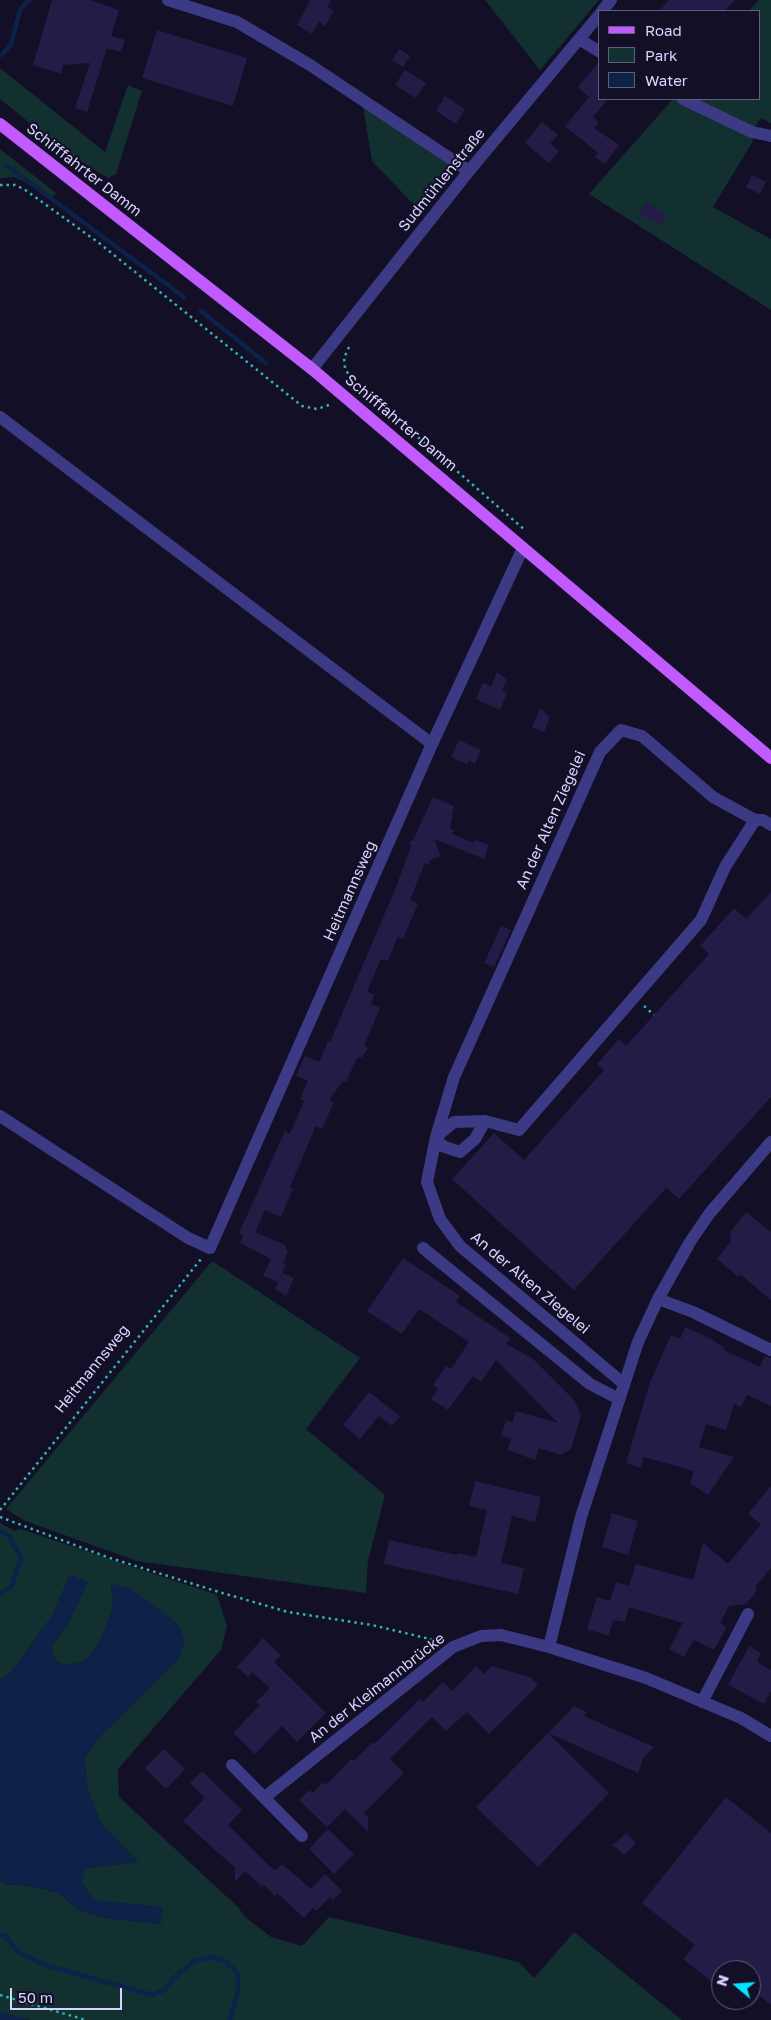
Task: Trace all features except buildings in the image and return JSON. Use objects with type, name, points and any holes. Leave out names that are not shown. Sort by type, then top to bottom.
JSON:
[{"type":"main road","name":"Schifffahrter Damm","points":[[0,124],[312,369],[771,758]]},
{"type":"street","points":[[168,0],[237,22],[310,65],[470,171]]},
{"type":"street","name":"Sudmühlenstraße","points":[[603,10],[611,0]]},
{"type":"street","name":"Sudmühlenstraße","points":[[312,369],[470,171],[598,16]]},
{"type":"street","points":[[579,39],[598,51]]},
{"type":"street","points":[[685,100],[752,132],[771,136]]},
{"type":"street","points":[[0,417],[432,744]]},
{"type":"street","name":"Heitmannsweg","points":[[210,1248],[432,744],[522,548]]},
{"type":"street","name":"An der Alten Ziegelei","points":[[624,1384],[460,1246],[440,1219],[427,1182],[436,1137],[454,1077],[600,752],[621,730],[642,736],[713,797],[755,820]]},
{"type":"street","points":[[485,1121],[475,1140],[460,1152],[442,1146],[436,1137],[454,1122],[485,1121],[519,1130],[701,920],[725,867],[755,820],[763,820],[771,826]]},
{"type":"street","points":[[0,1116],[188,1238],[210,1248]]},
{"type":"street","points":[[549,1647],[581,1516],[638,1342],[674,1268],[709,1214],[771,1142]]},
{"type":"street","points":[[423,1248],[590,1384],[620,1399]]},
{"type":"street","points":[[658,1299],[693,1312],[771,1350]]},
{"type":"street","points":[[702,1702],[748,1614]]},
{"type":"street","name":"An der Kleimannbrücke","points":[[265,1797],[453,1647],[481,1636],[501,1635],[549,1647],[646,1678],[741,1718],[771,1736]]},
{"type":"street","points":[[232,1765],[302,1836]]},
{"type":"path","points":[[0,185],[15,185],[24,189],[99,243],[302,406],[316,409],[329,405]]},
{"type":"path","points":[[351,379],[493,501]]},
{"type":"path","name":"Heitmannsweg","points":[[0,1510],[210,1248]]},
{"type":"path","points":[[0,1517],[107,1557],[288,1612],[372,1625],[431,1638],[453,1647]]},
{"type":"path","points":[[0,1995],[86,2020]]},
{"type":"green space","points":[[485,0],[599,0],[540,70]]},
{"type":"green space","points":[[759,0],[771,0],[771,123],[761,118],[752,132],[753,141],[713,207],[771,239],[771,310],[589,194],[672,100],[761,100],[761,10],[750,10]]},
{"type":"green space","points":[[0,68],[105,152],[128,85],[142,91],[116,174],[108,178],[66,152],[0,99]]},
{"type":"green space","points":[[363,106],[450,166],[451,176],[420,211],[372,161]]},
{"type":"green space","points":[[0,149],[56,193],[50,199],[31,185],[14,177],[0,178]]},
{"type":"green space","points":[[212,1261],[360,1358],[306,1429],[385,1495],[368,1561],[366,1593],[137,1561],[25,1521],[6,1509]]},
{"type":"green space","points":[[0,1523],[15,1531],[21,1529],[217,1595],[227,1626],[221,1650],[118,1769],[119,1797],[239,1908],[244,1916],[271,1937],[302,1946],[329,1917],[519,1962],[534,1978],[574,1932],[682,2020],[29,2020],[0,2012],[0,1880],[5,1884],[32,1886],[59,1893],[78,1910],[106,1918],[161,1924],[107,1902],[93,1900],[81,1882],[85,1868],[138,1862],[101,1823],[88,1791],[84,1759],[101,1735],[179,1658],[178,1624],[130,1589],[111,1585],[113,1607],[102,1638],[86,1660],[69,1665],[58,1663],[53,1656],[51,1647],[68,1624],[87,1582],[70,1575],[52,1616],[11,1672],[0,1680]]},
{"type":"water","points":[[70,1575],[88,1582],[68,1624],[51,1647],[53,1656],[58,1663],[69,1665],[86,1660],[102,1638],[113,1607],[111,1584],[130,1588],[178,1624],[185,1640],[179,1658],[101,1735],[84,1759],[88,1791],[101,1823],[138,1862],[85,1868],[81,1882],[93,1900],[163,1907],[161,1924],[106,1918],[78,1910],[59,1893],[32,1886],[5,1884],[0,1880],[0,1680],[11,1672],[52,1616]]},
{"type":"water","points":[[0,2012],[29,2020],[0,2020]]},
{"type":"waterway","points":[[2,55],[11,44],[20,10],[29,0]]},
{"type":"waterway","points":[[6,165],[184,297]]},
{"type":"waterway","points":[[201,311],[266,363]]},
{"type":"waterway","points":[[0,1531],[8,1535],[21,1557],[12,1586],[0,1594]]},
{"type":"waterway","points":[[0,1935],[5,1936],[17,1951],[45,1965],[152,1995],[164,1990],[176,1976],[194,1961],[212,1957],[227,1962],[238,1974],[238,1990],[230,2020]]}]
